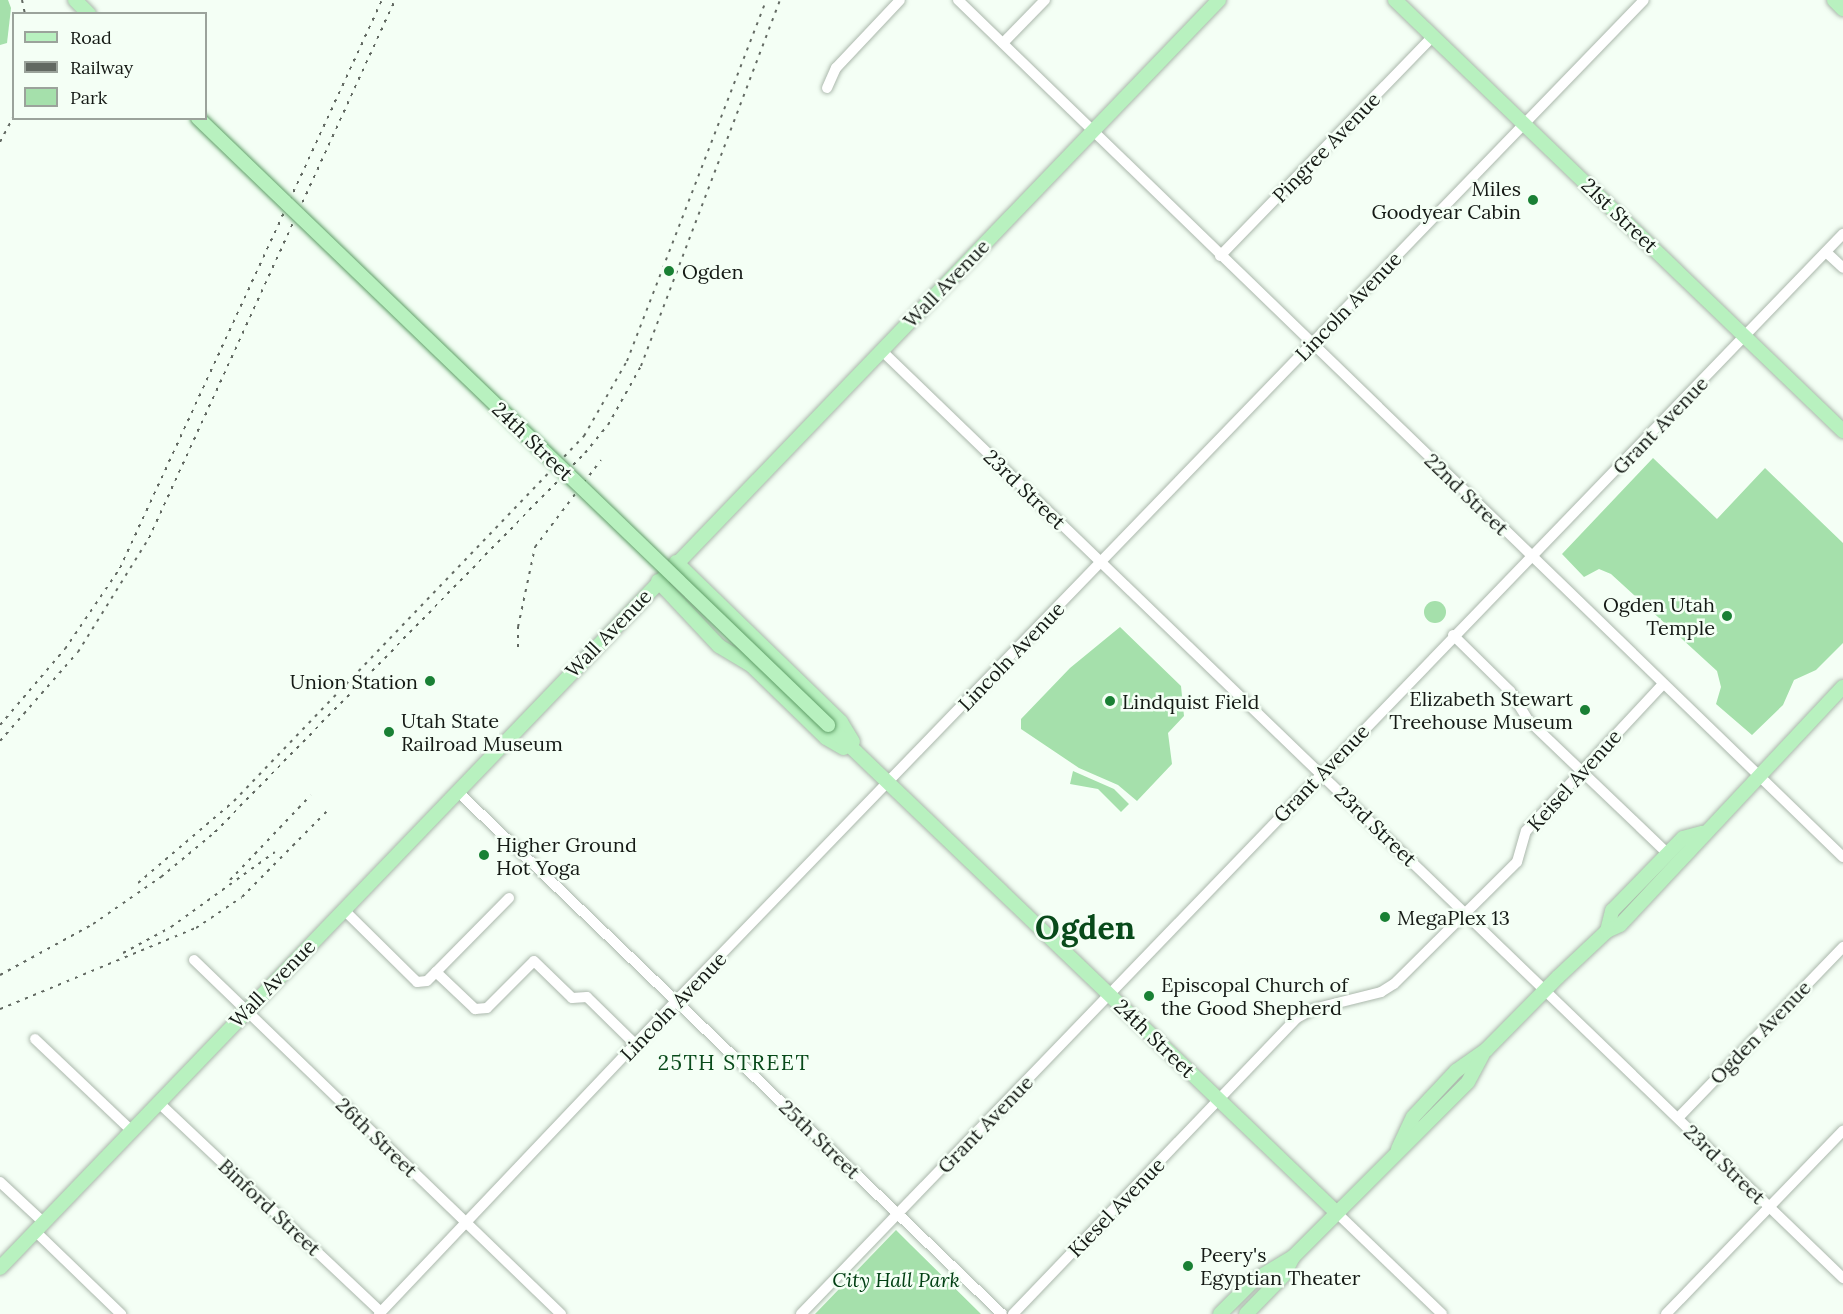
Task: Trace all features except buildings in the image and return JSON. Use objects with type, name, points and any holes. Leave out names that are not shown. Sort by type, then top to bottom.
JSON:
[{"type":"main road","points":[[75,0],[87,12]]},
{"type":"main road","name":"Wall Avenue","points":[[0,1268],[676,562],[1219,0]]},
{"type":"main road","name":"21st Street","points":[[1395,0],[1843,431]]},
{"type":"main road","points":[[1834,0],[1843,9]]},
{"type":"main road","name":"24th Street","points":[[200,120],[1336,1212]]},
{"type":"main road","name":"24th Street","points":[[676,562],[841,722],[868,764]]},
{"type":"main road","name":"24th Street","points":[[658,581],[719,646],[752,666],[826,738],[868,764]]},
{"type":"main road","points":[[1220,1314],[1253,1281],[1293,1257],[1398,1149],[1413,1117],[1456,1071],[1486,1050],[1607,931],[1620,925],[1691,851],[1702,833],[1843,687]]},
{"type":"main road","points":[[1607,931],[1612,911],[1687,836],[1702,833]]},
{"type":"main road","points":[[1246,1314],[1283,1276],[1293,1257]]},
{"type":"street","points":[[827,88],[836,68],[900,0]]},
{"type":"street","name":"22nd Street","points":[[958,0],[1843,857]]},
{"type":"street","points":[[1003,43],[1045,0]]},
{"type":"street","name":"Lincoln Avenue","points":[[380,1313],[676,1001],[1644,0]]},
{"type":"street","name":"Pingree Avenue","points":[[1220,256],[1432,37]]},
{"type":"street","name":"Grant Avenue","points":[[801,1314],[1110,995],[1453,635],[1843,234]]},
{"type":"street","points":[[1830,248],[1843,253]]},
{"type":"street","points":[[1830,248],[1843,268]]},
{"type":"street","name":"23rd Street","points":[[881,350],[1843,1278]]},
{"type":"street","points":[[1453,635],[1506,686],[1528,720],[1668,854]]},
{"type":"street","name":"Keisel Avenue","points":[[1219,1100],[1297,1018],[1313,1009],[1382,992],[1516,862],[1526,831],[1579,771],[1663,684]]},
{"type":"street","name":"25th Street","points":[[457,790],[1002,1314]]},
{"type":"street","points":[[343,909],[417,982],[428,981],[509,898]]},
{"type":"street","name":"Ogden Avenue","points":[[1678,1118],[1843,947]]},
{"type":"street","name":"26th Street","points":[[194,960],[561,1314]]},
{"type":"street","points":[[436,972],[474,1008],[481,1010],[487,1008],[534,961],[572,999],[587,998],[635,1044]]},
{"type":"street","points":[[35,1039],[131,1131]]},
{"type":"street","name":"Kiesel Avenue","points":[[1013,1314],[1219,1100]]},
{"type":"street","name":"Binford Street","points":[[158,1102],[380,1313]]},
{"type":"street","points":[[1666,1314],[1843,1131]]},
{"type":"street","points":[[0,1182],[121,1314]]},
{"type":"street","name":"24th Street","points":[[1336,1212],[1442,1314]]},
{"type":"green space","points":[[0,0],[8,0],[11,8],[7,43],[0,45]]},
{"type":"green space","points":[[1653,458],[1717,519],[1765,468],[1843,543],[1843,643],[1816,670],[1794,680],[1783,705],[1752,735],[1716,704],[1721,687],[1717,671],[1611,574],[1599,569],[1584,577],[1562,554]]},
{"type":"green space","points":[[1431,601],[1439,601],[1446,608],[1446,616],[1439,623],[1431,623],[1424,616],[1424,608]]},
{"type":"green space","name":"Lindquist Field","points":[[1120,627],[1181,686],[1184,716],[1168,733],[1172,764],[1137,801],[1118,785],[1079,768],[1021,729],[1021,719],[1070,668]]},
{"type":"green space","points":[[1073,771],[1114,789],[1129,804],[1121,812],[1098,789],[1070,784]]},
{"type":"green space","name":"City Hall Park","points":[[896,1230],[911,1245],[981,1314],[815,1314]]},
{"type":"railway","points":[[22,0],[25,12]]},
{"type":"railway","points":[[0,725],[65,649],[120,568],[382,0]]},
{"type":"railway","points":[[0,741],[78,652],[149,538],[395,0]]},
{"type":"railway","points":[[138,883],[234,801],[584,436],[627,361],[766,0]]},
{"type":"railway","points":[[0,975],[93,924],[161,877],[215,832],[585,453],[608,425],[641,366],[780,0]]},
{"type":"railway","points":[[0,142],[12,120]]},
{"type":"railway","points":[[518,647],[518,627],[535,547],[601,460]]},
{"type":"railway","points":[[230,880],[311,795]]},
{"type":"railway","points":[[0,1009],[196,928],[242,897],[327,811]]},
{"type":"railway","points":[[123,953],[171,927],[275,852]]},
{"type":"place","name":"Miles Goodyear Cabin","points":[[1533,200]]},
{"type":"place","name":"Ogden","points":[[669,271]]},
{"type":"place","name":"Ogden Utah Temple","points":[[1727,616]]},
{"type":"place","name":"Union Station","points":[[430,681]]},
{"type":"place","name":"Lindquist Field","points":[[1110,701]]},
{"type":"place","name":"Elizabeth Stewart Treehouse Museum","points":[[1585,710]]},
{"type":"place","name":"Utah State Railroad Museum","points":[[389,732]]},
{"type":"place","name":"Higher Ground Hot Yoga","points":[[484,855]]},
{"type":"place","name":"MegaPlex 13","points":[[1385,917]]},
{"type":"place","name":"Episcopal Church of the Good Shepherd","points":[[1149,996]]},
{"type":"place","name":"Peery's Egyptian Theater","points":[[1188,1266]]},
{"type":"district","name":"Ogden","points":[[1085,928]]},
{"type":"district","name":"25TH STREET","points":[[734,1063]]}]
